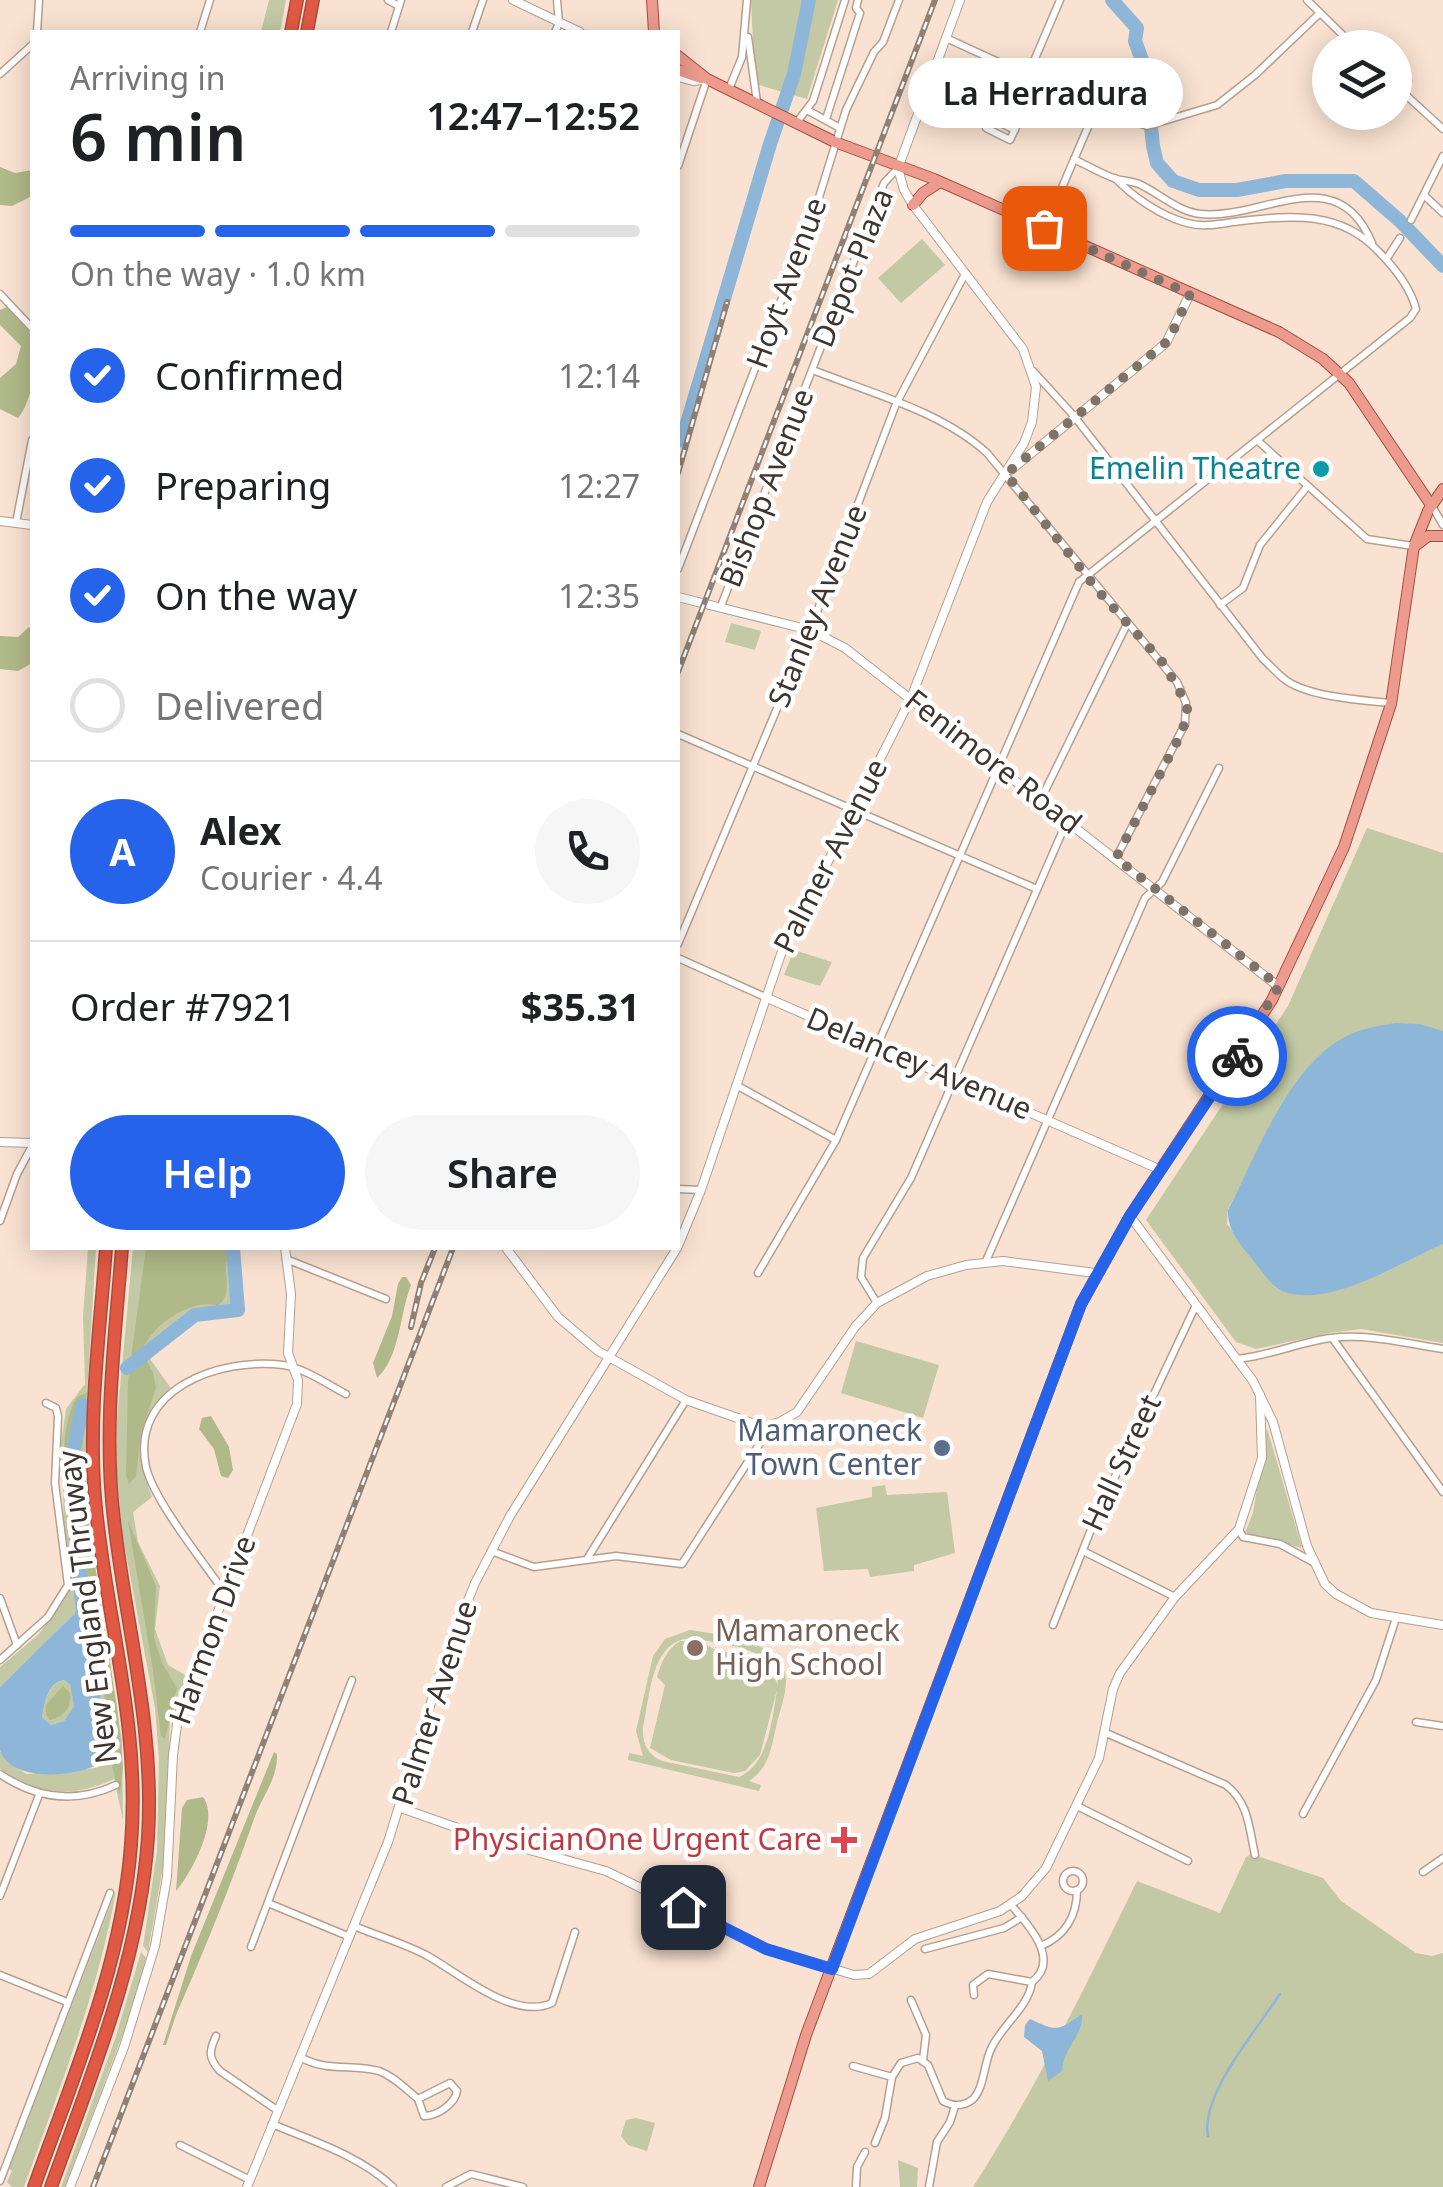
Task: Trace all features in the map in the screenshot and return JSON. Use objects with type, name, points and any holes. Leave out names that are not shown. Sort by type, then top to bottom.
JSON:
[{"type":"highway","points":[[290,30],[297,0]]},
{"type":"highway","points":[[306,30],[313,0]]},
{"type":"highway","name":"New England Thruway","points":[[34,2187],[105,1985],[120,1928],[131,1846],[134,1792],[129,1711],[101,1550],[93,1469],[106,1250]]},
{"type":"highway","name":"New England Thruway","points":[[51,2187],[126,1971],[147,1850],[150,1782],[146,1727],[109,1468],[122,1250]]},
{"type":"main road","points":[[652,4],[654,30]]},
{"type":"main road","points":[[680,58],[707,79]]},
{"type":"main road","points":[[680,73],[707,79],[835,142],[940,182],[1279,332],[1323,359],[1363,401],[1432,505]]},
{"type":"main road","points":[[914,205],[922,193],[940,182]]},
{"type":"main road","points":[[759,2187],[832,1969],[1096,1274],[1130,1216],[1257,1026],[1344,847],[1391,704],[1414,546],[1443,489]]},
{"type":"main road","points":[[1414,546],[1428,536],[1443,536]]},
{"type":"street","points":[[37,30],[39,0]]},
{"type":"street","points":[[201,30],[210,0]]},
{"type":"street","points":[[388,0],[400,3],[392,30]]},
{"type":"street","points":[[473,30],[483,0]]},
{"type":"street","points":[[513,0],[557,28]]},
{"type":"street","points":[[557,0],[557,28]]},
{"type":"street","points":[[746,0],[746,32],[756,102]]},
{"type":"street","name":"Hoyt Avenue","points":[[680,564],[812,220],[846,110],[874,52],[883,42],[899,0]]},
{"type":"street","points":[[960,0],[898,168],[904,190],[1024,348],[1032,370],[1074,416],[1263,658],[1288,682],[1352,700],[1391,704]]},
{"type":"street","points":[[1028,75],[1060,0]]},
{"type":"street","points":[[1307,0],[1337,30]]},
{"type":"street","points":[[794,120],[808,110],[845,3],[857,4],[860,13],[826,119]]},
{"type":"street","points":[[946,38],[1142,125],[1160,124],[1218,105],[1234,94],[1320,13]]},
{"type":"street","points":[[729,89],[742,58],[746,32]]},
{"type":"street","points":[[0,74],[30,47]]},
{"type":"street","points":[[680,160],[707,79]]},
{"type":"street","points":[[1015,130],[1038,80]]},
{"type":"street","points":[[1412,101],[1443,129]]},
{"type":"street","points":[[1044,228],[1097,106]]},
{"type":"street","points":[[808,110],[840,128]]},
{"type":"street","points":[[826,119],[846,110]]},
{"type":"street","points":[[1411,220],[1443,156]]},
{"type":"street","points":[[758,1273],[836,1140],[1068,604],[1086,574],[1340,375],[1410,318],[1416,308],[1406,284],[1387,258],[1373,244],[1331,220],[1314,217],[1205,226],[1185,223],[1156,209],[1114,178],[1074,159]]},
{"type":"street","name":"Depot Plaza","points":[[813,370],[884,182],[898,168]]},
{"type":"street","points":[[1114,178],[1136,183],[1180,208],[1202,214],[1320,198],[1356,214],[1373,244]]},
{"type":"street","points":[[1425,196],[1443,213]]},
{"type":"street","points":[[1387,258],[1400,238]]},
{"type":"street","name":"Stanley Avenue","points":[[680,939],[810,630],[896,404],[966,273]]},
{"type":"street","points":[[0,294],[30,326]]},
{"type":"street","name":"Palmer Avenue","points":[[1006,474],[1169,340],[1190,294]]},
{"type":"street","points":[[813,370],[974,440],[1176,682],[1188,714],[1116,858]]},
{"type":"street","name":"Bishop Avenue","points":[[721,606],[813,370]]},
{"type":"street","name":"Palmer Avenue","points":[[681,1228],[701,1190],[765,997],[792,929],[911,698],[987,502],[1032,422],[1036,387],[1032,370]]},
{"type":"street","points":[[1258,440],[1366,539],[1414,546]]},
{"type":"street","points":[[16,522],[30,450]]},
{"type":"street","points":[[1220,604],[1243,588],[1260,546],[1306,488]]},
{"type":"street","points":[[1432,505],[1443,521]]},
{"type":"street","points":[[0,520],[30,524]]},
{"type":"street","name":"Fenimore Road","points":[[680,597],[810,630],[846,648],[1279,986]]},
{"type":"street","points":[[1041,800],[1127,624]]},
{"type":"street","points":[[680,735],[1036,889]]},
{"type":"street","points":[[986,1261],[1145,898],[1162,882],[1218,768]]},
{"type":"street","points":[[877,1303],[863,1284],[861,1263],[912,1178],[1068,821]]},
{"type":"street","name":"Delancey Avenue","points":[[680,959],[1161,1170]]},
{"type":"street","points":[[736,1084],[836,1140]]},
{"type":"street","points":[[0,1142],[30,1145]]},
{"type":"street","points":[[0,1220],[30,1149]]},
{"type":"street","points":[[680,1188],[701,1190]]},
{"type":"street","points":[[1130,1216],[1238,1359],[1260,1395],[1273,1422],[1313,1562],[1325,1584],[1371,1612],[1443,1625]]},
{"type":"street","name":"Harmon Drive","points":[[70,2187],[124,2046],[155,1946],[168,1858],[175,1730],[296,1404],[299,1387],[288,1353],[292,1320],[285,1250]]},
{"type":"street","points":[[508,1250],[575,1334],[609,1358],[686,1400],[755,1426],[772,1424],[798,1412],[855,1328],[877,1303],[926,1276],[986,1261],[1096,1274]]},
{"type":"street","name":"Palmer Avenue","points":[[249,2184],[401,1808],[455,1629],[491,1551],[675,1250]]},
{"type":"street","points":[[286,1259],[386,1298]]},
{"type":"street","name":"Hall Street","points":[[1053,1625],[1196,1304]]},
{"type":"street","points":[[1238,1359],[1263,1357],[1332,1338],[1394,1341],[1443,1349]]},
{"type":"street","points":[[1332,1338],[1443,1492]]},
{"type":"street","points":[[224,1592],[150,1479],[144,1450],[146,1430],[160,1404],[190,1379],[247,1365],[293,1368],[346,1394]]},
{"type":"street","points":[[401,1808],[486,1838],[606,1871],[766,1949],[854,1975],[869,1974],[916,1939],[1011,1905],[1046,1868],[1100,1758],[1113,1689],[1120,1673],[1176,1597],[1239,1528],[1262,1458],[1260,1395]]},
{"type":"street","points":[[588,1559],[686,1400]]},
{"type":"street","points":[[0,1660],[48,1617],[68,1585],[54,1484],[58,1416],[56,1408],[46,1403]]},
{"type":"street","points":[[491,1551],[526,1567],[641,1557],[682,1564],[772,1424]]},
{"type":"street","points":[[1239,1528],[1243,1537],[1280,1544],[1313,1562]]},
{"type":"street","points":[[1083,1551],[1176,1597]]},
{"type":"street","points":[[0,1598],[17,1645]]},
{"type":"street","points":[[1303,1814],[1376,1680],[1396,1618]]},
{"type":"street","points":[[251,1947],[352,1680]]},
{"type":"street","points":[[1416,1722],[1443,1726]]},
{"type":"street","points":[[1106,1733],[1235,1792],[1247,1813],[1255,1855]]},
{"type":"street","points":[[0,1774],[39,1795],[83,1796],[116,1785]]},
{"type":"street","points":[[0,1896],[39,1795]]},
{"type":"street","points":[[1077,1806],[1188,1861]]},
{"type":"street","points":[[1423,1872],[1443,1858]]},
{"type":"street","points":[[1040,1946],[1060,1936],[1069,1923],[1077,1904],[1077,1890]]},
{"type":"street","points":[[0,2181],[110,1892]]},
{"type":"street","points":[[268,1903],[350,1937]]},
{"type":"street","points":[[875,2143],[885,2118],[892,2076],[907,2060],[923,2060],[928,2065],[942,2100],[955,2106],[974,2098],[990,2050],[1041,1970],[1040,1946],[1011,1905]]},
{"type":"street","points":[[925,1949],[1004,1928],[1022,1917]]},
{"type":"street","points":[[354,1926],[422,1953],[473,1987],[494,1996],[546,2007],[552,2004],[576,1932]]},
{"type":"street","points":[[0,1974],[67,2002]]},
{"type":"street","points":[[974,1995],[973,1985],[988,1974],[1032,1982]]},
{"type":"street","points":[[911,2000],[926,2035],[923,2060]]},
{"type":"street","points":[[216,2036],[210,2049],[212,2063],[277,2110]]},
{"type":"street","points":[[300,2058],[334,2069],[378,2071],[390,2076],[418,2099],[426,2117],[454,2100],[457,2091],[450,2083],[443,2084],[418,2099]]},
{"type":"street","points":[[853,2066],[892,2076]]},
{"type":"street","points":[[930,2187],[937,2142],[955,2106]]},
{"type":"street","points":[[272,2124],[345,2155],[392,2187]]},
{"type":"street","points":[[180,2145],[249,2184]]},
{"type":"street","points":[[856,2187],[856,2167],[864,2152]]},
{"type":"street","points":[[446,2187],[471,2174],[523,2187]]},
{"type":"green space","points":[[269,0],[286,0],[280,30],[262,30]]},
{"type":"green space","points":[[751,0],[838,0],[807,99],[755,84]]},
{"type":"green space","points":[[0,167],[15,173],[30,170],[30,197],[12,206],[0,205]]},
{"type":"green space","points":[[922,239],[945,265],[901,303],[878,278]]},
{"type":"green space","points":[[7,307],[30,334],[30,392],[18,418],[0,409],[0,378],[16,364],[21,346],[0,325],[0,310]]},
{"type":"green space","points":[[731,623],[761,631],[755,650],[725,642]]},
{"type":"green space","points":[[30,627],[30,664],[18,671],[0,669],[0,636],[18,637]]},
{"type":"green space","points":[[1367,828],[1443,853],[1443,1031],[1321,1054],[1283,1104],[1228,1209],[1227,1224],[1275,1287],[1294,1294],[1315,1294],[1360,1283],[1443,1244],[1443,1343],[1361,1329],[1256,1349],[1236,1342],[1146,1220],[1288,1006]]},
{"type":"green space","points":[[794,950],[832,962],[820,986],[784,975]]},
{"type":"green space","points":[[88,1250],[96,1250],[86,1409],[86,1510],[122,1741],[123,1820],[114,1779],[84,1789],[56,1791],[27,1784],[0,1768],[0,1751],[26,1774],[97,1768],[110,1756],[98,1683],[97,1627],[83,1613],[73,1615],[0,1687],[0,1667],[39,1634],[72,1587],[64,1522],[61,1443],[66,1409],[85,1384],[83,1317]]},
{"type":"green space","points":[[133,1250],[239,1250],[242,1314],[191,1322],[147,1355],[171,1388],[145,1425],[143,1467],[152,1497],[133,1512],[138,1542],[160,1586],[155,1629],[168,1665],[187,1676],[170,1721],[165,1855],[148,1952],[143,1946],[157,1851],[159,1758],[155,1708],[122,1532],[117,1420]]},
{"type":"green space","points":[[146,1250],[229,1250],[227,1286],[218,1306],[196,1306],[173,1316],[146,1342],[142,1352],[153,1372],[156,1388],[141,1433],[136,1476],[129,1484],[128,1380]]},
{"type":"green space","points":[[402,1277],[411,1285],[395,1347],[377,1378],[373,1363]]},
{"type":"green space","points":[[856,1341],[939,1365],[923,1418],[841,1393]]},
{"type":"green space","points":[[87,1393],[82,1450],[84,1494],[117,1708],[123,1767],[120,1795],[112,1766],[109,1716],[101,1682],[97,1615],[86,1598],[74,1484],[64,1454],[73,1404],[78,1396]]},
{"type":"green space","points":[[211,1416],[229,1447],[233,1470],[228,1478],[221,1476],[214,1449],[199,1429],[202,1418]]},
{"type":"green space","points":[[1267,1428],[1302,1548],[1245,1533],[1253,1513]]},
{"type":"green space","points":[[885,1485],[887,1495],[947,1492],[955,1553],[914,1565],[914,1571],[870,1577],[868,1569],[824,1571],[816,1508],[872,1497],[872,1487]]},
{"type":"green space","points":[[128,1521],[156,1586],[154,1638],[162,1663],[177,1688],[165,1739],[161,1736]]},
{"type":"green space","points":[[690,1630],[733,1638],[763,1648],[783,1667],[785,1693],[771,1750],[761,1770],[749,1781],[761,1785],[759,1791],[628,1760],[629,1753],[643,1756],[636,1731],[653,1656],[665,1639]],"holes":[[[693,1638],[758,1655],[768,1662],[775,1672],[778,1685],[766,1661],[714,1649],[699,1641],[680,1641],[660,1666],[657,1677],[665,1685],[650,1748],[671,1760],[734,1773],[745,1771],[760,1755],[777,1690],[763,1751],[749,1771],[739,1777],[662,1761],[650,1752],[644,1739],[651,1685],[661,1658],[679,1641]]]},
{"type":"green space","points":[[64,1680],[70,1683],[74,1706],[64,1721],[51,1725],[42,1717],[46,1700],[54,1685]]},
{"type":"green space","points":[[63,1686],[70,1693],[68,1707],[50,1720],[46,1705]]},
{"type":"green space","points":[[274,1752],[277,1763],[272,1779],[163,2045],[191,1956]]},
{"type":"green space","points":[[203,1797],[207,1807],[206,1832],[196,1859],[176,1891],[182,1808],[187,1800]]},
{"type":"green space","points":[[1251,1854],[1323,1878],[1341,1901],[1416,1953],[1443,1953],[1443,2187],[973,2187],[1039,2075],[1137,1881],[1220,1913],[1246,1857]]},
{"type":"green space","points":[[116,1891],[99,1966],[64,2077],[24,2187],[12,2187],[7,2182],[12,2171],[9,2169]]},
{"type":"green space","points":[[141,1952],[147,1959],[138,1994],[65,2187],[61,2187],[115,2039]]},
{"type":"green space","points":[[636,2118],[655,2123],[647,2151],[628,2145],[621,2136],[626,2120]]},
{"type":"green space","points":[[898,2160],[918,2168],[917,2187],[900,2187]]},
{"type":"water","points":[[1395,1023],[1443,1031],[1443,1244],[1342,1289],[1300,1295],[1282,1291],[1236,1238],[1228,1210],[1275,1115],[1306,1070],[1343,1038]]},
{"type":"water","points":[[90,1610],[97,1627],[98,1683],[110,1756],[70,1773],[19,1769],[0,1750],[0,1687],[73,1615]],"holes":[[[58,1682],[70,1684],[74,1706],[64,1721],[51,1725],[42,1717],[48,1694]]]},
{"type":"water","points":[[1082,2014],[1080,2029],[1062,2071],[1048,2081],[1042,2051],[1024,2037],[1025,2025],[1030,2019],[1057,2028]]},
{"type":"waterway","points":[[680,440],[794,74],[809,0]]},
{"type":"waterway","points":[[1112,0],[1137,28],[1135,41],[1145,68],[1153,146],[1157,163],[1173,181],[1199,190],[1237,190],[1286,181],[1354,181],[1443,266]]},
{"type":"waterway","points":[[127,1368],[195,1315],[238,1310],[233,1250]]},
{"type":"waterway","points":[[77,1628],[83,1613],[70,1465],[83,1405]]},
{"type":"waterway","points":[[1208,2136],[1208,2120],[1221,2082],[1280,1994]]},
{"type":"railway","points":[[680,667],[935,0]]},
{"type":"railway","points":[[680,466],[727,302]]},
{"type":"railway","points":[[411,1327],[421,1283],[434,1250]]},
{"type":"railway","points":[[93,2187],[452,1250]]},
{"type":"way so far","points":[[1044,228],[1190,294],[1169,340],[1006,474],[1100,593],[1164,664],[1186,703],[1188,714],[1180,736],[1116,858],[1279,986],[1237,1056]]},
{"type":"place","name":"La Herradura","points":[[1044,228]]},
{"type":"place","name":"Emelin Theatre","points":[[1321,469]]},
{"type":"place","name":"Mamaroneck Town Center","points":[[942,1448]]},
{"type":"place","name":"Mamaroneck High School","points":[[695,1648]]},
{"type":"place","name":"PhysicianOne Urgent Care","points":[[844,1840]]},
{"type":"route","points":[[683,1907],[766,1949],[832,1969],[1081,1304],[1130,1216],[1237,1056]]}]
